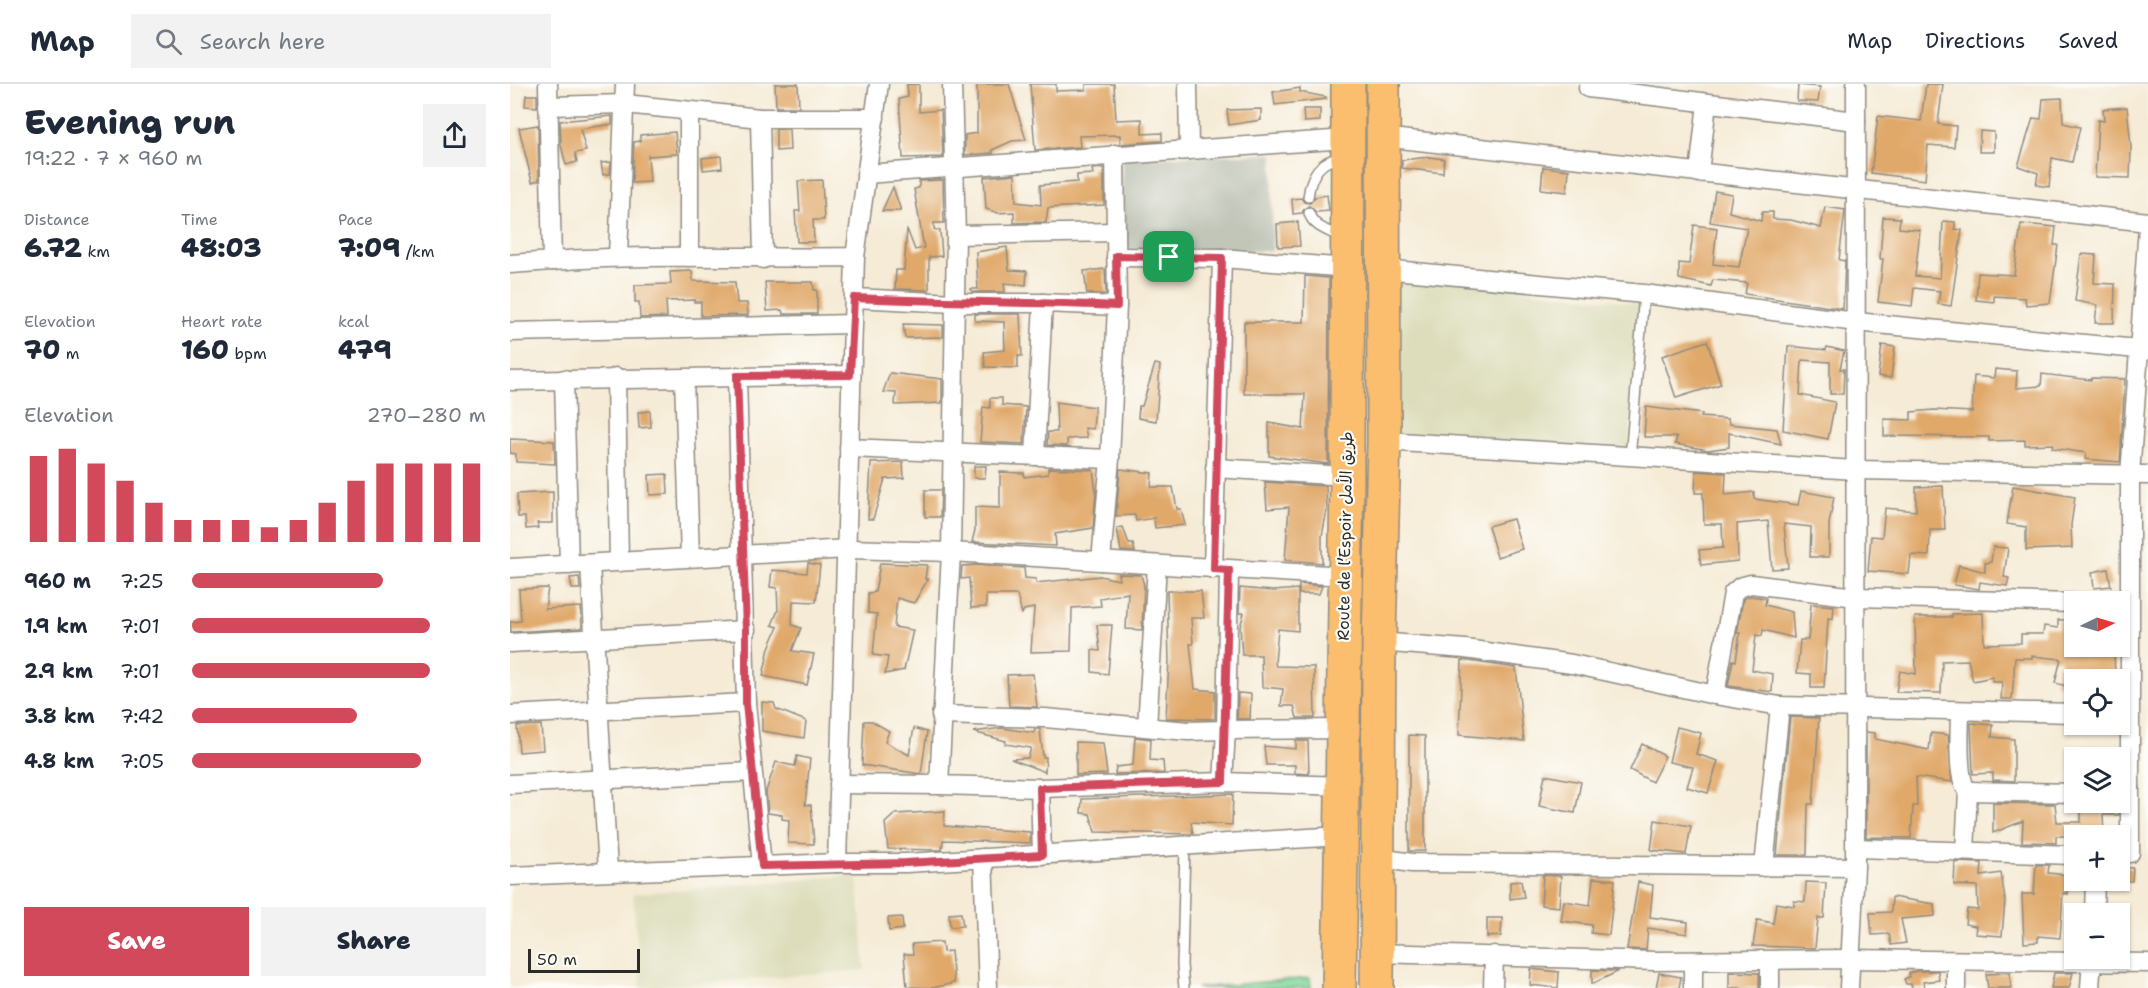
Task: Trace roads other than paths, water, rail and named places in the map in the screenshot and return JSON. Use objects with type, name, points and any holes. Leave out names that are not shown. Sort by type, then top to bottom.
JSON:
[{"type":"highway","name":"Route de l’Espoir طريق الأمل","points":[[1339,988],[1347,476],[1348,84]]},
{"type":"highway","points":[[1377,988],[1379,642],[1384,441],[1383,84]]},
{"type":"street","points":[[548,84],[552,261]]},
{"type":"street","points":[[618,256],[625,84]]},
{"type":"street","points":[[837,863],[855,257],[879,84]]},
{"type":"street","points":[[939,785],[951,552],[956,235],[952,84]]},
{"type":"street","points":[[1188,84],[1189,150]]},
{"type":"street","points":[[1849,988],[1856,867],[1856,84]]},
{"type":"street","points":[[1588,88],[1856,121]]},
{"type":"street","points":[[1699,173],[1707,103]]},
{"type":"street","points":[[548,106],[625,104],[760,118],[875,118]]},
{"type":"street","points":[[689,112],[689,257]]},
{"type":"street","points":[[760,118],[763,259]]},
{"type":"street","points":[[1382,137],[2148,222]]},
{"type":"street","points":[[866,174],[1189,150],[1348,148]]},
{"type":"street","points":[[1101,561],[1110,459],[1117,306],[1115,154]]},
{"type":"street","points":[[2130,747],[2133,714],[2133,604],[2148,227]]},
{"type":"street","points":[[956,235],[1116,232]]},
{"type":"street","points":[[1116,256],[1222,258],[1348,254]]},
{"type":"street","points":[[510,264],[618,256],[763,259],[855,257]]},
{"type":"street","points":[[1222,258],[1215,468],[1226,730],[1223,782]]},
{"type":"street","points":[[1384,269],[1644,294],[1856,322],[2144,350]]},
{"type":"street","points":[[854,298],[955,303],[1117,306]]},
{"type":"street","points":[[1035,456],[1043,303]]},
{"type":"street","points":[[510,332],[852,324]]},
{"type":"street","points":[[510,381],[616,377],[684,379],[850,375]]},
{"type":"street","points":[[737,376],[746,630],[746,703],[762,866]]},
{"type":"street","points":[[616,377],[619,562]]},
{"type":"street","points":[[564,379],[569,565]]},
{"type":"street","points":[[684,379],[690,557]]},
{"type":"street","points":[[1384,441],[1630,458],[1856,470],[2139,475]]},
{"type":"street","points":[[849,448],[1110,459]]},
{"type":"street","points":[[1215,468],[1347,476]]},
{"type":"street","points":[[510,568],[742,553],[848,549],[951,552],[1345,576]]},
{"type":"street","points":[[590,564],[608,871]]},
{"type":"street","points":[[1147,727],[1157,565]]},
{"type":"street","points":[[1715,695],[1733,593],[1740,587],[1751,584],[1856,597],[2064,603]]},
{"type":"street","points":[[510,643],[746,630]]},
{"type":"street","points":[[1379,642],[1465,649],[1572,664],[1715,695],[1780,706],[2064,713]]},
{"type":"street","points":[[510,715],[746,703]]},
{"type":"street","points":[[1764,867],[1780,706]]},
{"type":"street","points":[[1960,711],[1961,775],[1963,787],[1968,791],[2064,793]]},
{"type":"street","points":[[941,715],[1045,718],[1147,727],[1226,730],[1344,729]]},
{"type":"street","points":[[510,784],[752,772]]},
{"type":"street","points":[[839,784],[1040,788],[1223,782],[1343,786]]},
{"type":"street","points":[[1040,788],[1042,855]]},
{"type":"street","points":[[1965,851],[1968,791]]},
{"type":"street","points":[[510,876],[837,863],[906,863],[1341,836]]},
{"type":"street","points":[[1856,848],[2064,855]]},
{"type":"street","points":[[1379,853],[1392,860],[1412,863],[1856,867]]},
{"type":"street","points":[[2130,853],[2148,853]]},
{"type":"street","points":[[982,858],[988,988]]},
{"type":"street","points":[[1377,953],[1692,961],[1849,959],[1956,962],[2064,961]]},
{"type":"street","points":[[1493,988],[1494,955]]},
{"type":"street","points":[[1692,961],[1692,988]]},
{"type":"street","points":[[1770,961],[1770,988]]},
{"type":"street","points":[[1956,962],[1956,988]]},
{"type":"street","points":[[2130,962],[2148,963]]},
{"type":"street","points":[[2090,988],[2091,969]]},
{"type":"lane","points":[[1308,197],[1310,179],[1322,164],[1348,148]]},
{"type":"lane","points":[[1309,213],[1311,220],[1348,254]]},
{"type":"lane","points":[[1630,458],[1644,294]]},
{"type":"lane","points":[[1184,988],[1182,964],[1185,846]]}]
